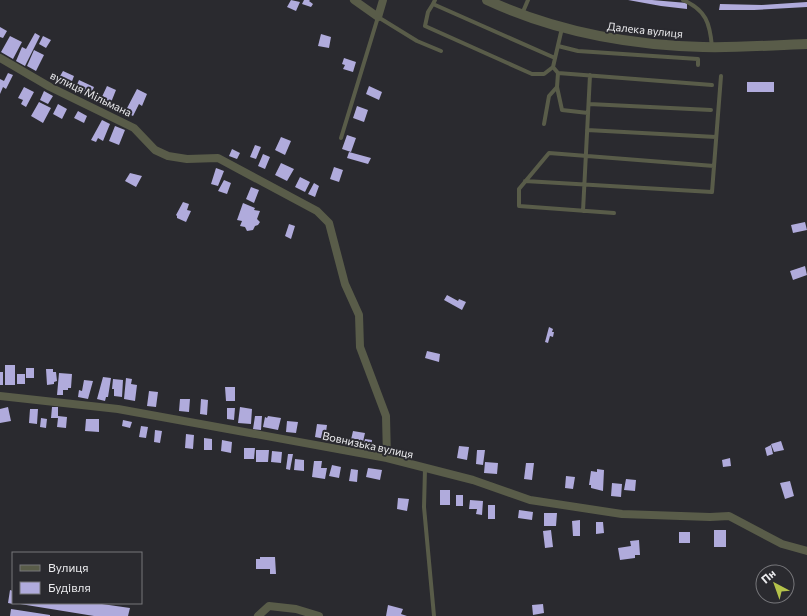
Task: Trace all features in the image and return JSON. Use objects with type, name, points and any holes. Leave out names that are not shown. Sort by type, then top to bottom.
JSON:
[{"type":"street","points":[[354,0],[378,16],[383,0]]},
{"type":"street","name":"Далека вулиця","points":[[487,0],[562,28],[622,41],[653,45],[712,47],[807,44]]},
{"type":"street","name":"вулиця Мільмана","points":[[0,58],[50,87],[134,128],[155,150],[168,156],[187,159],[218,158],[247,172],[317,211],[329,223],[345,284],[359,314],[360,347],[386,416],[387,458]]},
{"type":"street","name":"Вовнизька вулиця","points":[[0,396],[118,409],[387,458],[472,480],[538,501],[622,514],[710,517],[729,516],[782,544],[807,551]]},
{"type":"street","points":[[258,616],[268,606],[296,609],[319,616]]},
{"type":"lane","points":[[522,14],[528,0]]},
{"type":"lane","points":[[683,0],[702,12],[710,28],[712,47]]},
{"type":"lane","points":[[555,58],[434,2],[428,12],[425,26],[532,74],[544,74],[552,67],[555,58],[562,28]]},
{"type":"lane","points":[[341,138],[378,16],[417,41],[441,51]]},
{"type":"lane","points":[[558,46],[578,51],[698,59],[698,65]]},
{"type":"lane","points":[[552,67],[558,73],[712,84]]},
{"type":"lane","points":[[558,73],[557,87],[562,110],[588,113]]},
{"type":"lane","points":[[582,211],[590,75]]},
{"type":"lane","points":[[525,181],[712,192],[721,76]]},
{"type":"lane","points":[[544,124],[548,96],[557,87]]},
{"type":"lane","points":[[588,104],[711,110]]},
{"type":"lane","points":[[587,130],[716,137]]},
{"type":"lane","points":[[614,213],[519,206],[520,189],[549,153],[714,166]]},
{"type":"lane","points":[[425,469],[424,507],[434,616]]},
{"type":"building","points":[[291,0],[300,2],[296,11],[287,7]]},
{"type":"building","points":[[304,0],[310,0],[309,1],[313,4],[311,7],[302,4]]},
{"type":"building","points":[[628,0],[652,0],[687,3],[687,9],[661,6]]},
{"type":"building","points":[[807,2],[807,7],[719,10],[720,4],[762,5]]},
{"type":"building","points":[[0,27],[7,31],[3,38],[0,37]]},
{"type":"building","points":[[35,33],[40,36],[25,66],[16,61],[22,47],[26,49]]},
{"type":"building","points":[[321,34],[331,37],[329,48],[318,46]]},
{"type":"building","points":[[10,36],[22,42],[13,59],[1,52]]},
{"type":"building","points":[[43,36],[51,40],[46,48],[39,44]]},
{"type":"building","points":[[34,50],[44,55],[36,71],[27,66]]},
{"type":"building","points":[[344,58],[356,62],[353,72],[343,69],[345,65],[342,64]]},
{"type":"building","points":[[63,71],[74,76],[71,84],[59,78]]},
{"type":"building","points":[[8,73],[13,75],[6,89],[3,87],[0,94],[0,79],[4,81]]},
{"type":"building","points":[[79,80],[94,87],[91,94],[84,91],[82,95],[74,91]]},
{"type":"building","points":[[747,82],[774,82],[774,92],[747,92]]},
{"type":"building","points":[[107,86],[116,90],[110,105],[100,101]]},
{"type":"building","points":[[369,86],[382,92],[379,100],[366,94]]},
{"type":"building","points":[[24,87],[34,92],[26,107],[21,104],[23,100],[18,98]]},
{"type":"building","points":[[137,89],[147,94],[142,106],[139,104],[133,116],[125,112]]},
{"type":"building","points":[[44,91],[53,96],[48,104],[40,100]]},
{"type":"building","points":[[39,102],[51,108],[43,123],[31,116]]},
{"type":"building","points":[[58,104],[67,109],[62,119],[53,114]]},
{"type":"building","points":[[357,106],[368,110],[364,122],[353,118]]},
{"type":"building","points":[[78,111],[87,116],[84,123],[74,118]]},
{"type":"building","points":[[102,120],[110,124],[103,141],[98,138],[96,142],[91,140]]},
{"type":"building","points":[[115,126],[125,130],[119,145],[109,141]]},
{"type":"building","points":[[347,135],[356,138],[351,152],[342,149]]},
{"type":"building","points":[[281,137],[291,141],[285,155],[275,150]]},
{"type":"building","points":[[255,145],[261,147],[256,159],[250,157]]},
{"type":"building","points":[[232,149],[240,153],[237,159],[229,156]]},
{"type":"building","points":[[349,152],[371,158],[368,164],[347,158]]},
{"type":"building","points":[[263,154],[270,157],[265,169],[258,166]]},
{"type":"building","points":[[281,163],[294,169],[287,181],[275,175]]},
{"type":"building","points":[[334,167],[343,170],[339,182],[330,179]]},
{"type":"building","points":[[216,168],[224,171],[218,186],[211,184]]},
{"type":"building","points":[[130,173],[142,176],[136,187],[125,181]]},
{"type":"building","points":[[300,177],[310,182],[305,192],[295,187]]},
{"type":"building","points":[[224,180],[231,183],[227,194],[218,191]]},
{"type":"building","points":[[314,183],[319,186],[315,197],[308,194]]},
{"type":"building","points":[[251,187],[259,190],[254,203],[246,199]]},
{"type":"building","points":[[183,202],[189,204],[187,210],[191,211],[186,222],[177,218],[176,215]]},
{"type":"building","points":[[243,203],[255,208],[254,210],[260,211],[257,219],[260,222],[253,230],[247,231],[245,227],[240,226],[242,221],[237,220]]},
{"type":"building","points":[[805,222],[807,230],[793,233],[791,225]]},
{"type":"building","points":[[289,224],[295,226],[291,239],[285,236]]},
{"type":"building","points":[[805,266],[807,275],[793,280],[790,271]]},
{"type":"building","points":[[447,295],[458,301],[459,299],[466,302],[462,310],[444,300]]},
{"type":"building","points":[[549,327],[553,329],[552,332],[554,332],[553,337],[550,336],[548,343],[545,342]]},
{"type":"building","points":[[427,351],[440,354],[439,362],[425,358]]},
{"type":"building","points":[[5,365],[15,365],[15,385],[5,385]]},
{"type":"building","points":[[26,368],[34,368],[34,378],[26,378]]},
{"type":"building","points":[[46,369],[53,369],[53,372],[56,372],[57,381],[54,382],[54,384],[47,385]]},
{"type":"building","points":[[0,372],[3,372],[3,385],[0,385]]},
{"type":"building","points":[[59,373],[72,374],[71,388],[68,388],[68,390],[63,390],[63,395],[57,395]]},
{"type":"building","points":[[17,374],[25,374],[25,384],[17,384]]},
{"type":"building","points":[[103,377],[111,378],[108,397],[106,397],[105,401],[97,399]]},
{"type":"building","points":[[126,378],[132,379],[131,384],[137,385],[135,401],[124,399]]},
{"type":"building","points":[[113,379],[123,380],[122,397],[114,396],[114,389],[112,389]]},
{"type":"building","points":[[84,380],[93,381],[88,399],[78,397],[79,390],[82,391]]},
{"type":"building","points":[[225,387],[235,387],[235,401],[226,401]]},
{"type":"building","points":[[149,391],[158,392],[156,407],[147,406]]},
{"type":"building","points":[[180,399],[190,399],[189,412],[179,411]]},
{"type":"building","points":[[201,399],[208,400],[207,415],[200,414]]},
{"type":"building","points":[[8,407],[11,421],[0,423],[0,409]]},
{"type":"building","points":[[52,407],[58,407],[58,416],[67,417],[66,428],[57,427],[58,418],[51,418]]},
{"type":"building","points":[[240,407],[252,409],[251,424],[238,423]]},
{"type":"building","points":[[227,408],[235,408],[234,420],[227,419]]},
{"type":"building","points":[[30,409],[38,409],[37,424],[29,423]]},
{"type":"building","points":[[255,416],[262,416],[261,430],[253,429]]},
{"type":"building","points":[[268,416],[281,418],[278,430],[263,427],[265,417],[267,418]]},
{"type":"building","points":[[41,418],[47,419],[46,428],[40,427]]},
{"type":"building","points":[[86,419],[99,419],[99,432],[85,431]]},
{"type":"building","points":[[123,420],[132,422],[130,428],[122,426]]},
{"type":"building","points":[[287,421],[298,422],[296,433],[286,432]]},
{"type":"building","points":[[317,424],[327,425],[325,439],[315,437]]},
{"type":"building","points":[[141,426],[148,427],[146,438],[139,437]]},
{"type":"building","points":[[155,430],[162,431],[160,443],[154,442]]},
{"type":"building","points":[[353,431],[365,433],[362,446],[350,444]]},
{"type":"building","points":[[186,434],[194,435],[193,449],[185,448]]},
{"type":"building","points":[[204,438],[212,439],[212,450],[204,450]]},
{"type":"building","points":[[365,439],[372,440],[371,450],[363,448]]},
{"type":"building","points":[[222,440],[232,442],[231,453],[221,451]]},
{"type":"building","points":[[781,441],[784,450],[774,452],[771,444]]},
{"type":"building","points":[[771,445],[773,454],[767,456],[765,448]]},
{"type":"building","points":[[459,446],[469,447],[467,460],[457,458]]},
{"type":"building","points":[[244,448],[255,448],[254,459],[244,459]]},
{"type":"building","points":[[256,450],[269,450],[268,462],[256,462]]},
{"type":"building","points":[[477,450],[485,450],[483,465],[476,464]]},
{"type":"building","points":[[272,451],[282,452],[281,463],[271,462]]},
{"type":"building","points":[[288,454],[293,454],[290,470],[286,469]]},
{"type":"building","points":[[730,458],[731,466],[723,467],[722,460]]},
{"type":"building","points":[[295,459],[304,460],[304,471],[294,470]]},
{"type":"building","points":[[314,461],[322,461],[321,468],[327,468],[325,479],[312,477]]},
{"type":"building","points":[[485,462],[498,463],[497,474],[484,473]]},
{"type":"building","points":[[526,463],[534,463],[532,480],[524,479]]},
{"type":"building","points":[[332,465],[341,467],[339,478],[329,476]]},
{"type":"building","points":[[368,468],[382,470],[380,480],[366,477]]},
{"type":"building","points":[[351,469],[358,470],[357,482],[349,481]]},
{"type":"building","points":[[597,469],[604,470],[603,491],[591,488],[591,485],[589,485],[591,471],[597,472]]},
{"type":"building","points":[[566,476],[575,477],[573,489],[565,488]]},
{"type":"building","points":[[626,479],[636,480],[635,491],[624,490]]},
{"type":"building","points":[[790,481],[794,496],[785,499],[780,483]]},
{"type":"building","points":[[612,483],[622,484],[621,497],[611,496]]},
{"type":"building","points":[[440,490],[450,490],[450,505],[440,505]]},
{"type":"building","points":[[456,495],[463,495],[463,506],[456,506]]},
{"type":"building","points":[[398,498],[409,499],[407,511],[397,509]]},
{"type":"building","points":[[470,500],[483,501],[482,515],[476,514],[477,509],[469,509]]},
{"type":"building","points":[[488,505],[495,505],[495,519],[488,519]]},
{"type":"building","points":[[519,510],[533,512],[532,520],[518,518]]},
{"type":"building","points":[[544,513],[557,513],[556,526],[544,526]]},
{"type":"building","points":[[580,520],[580,536],[573,536],[572,521]]},
{"type":"building","points":[[596,522],[603,522],[604,533],[596,534]]},
{"type":"building","points":[[551,530],[553,547],[545,548],[543,531]]},
{"type":"building","points":[[714,530],[726,530],[726,547],[714,547]]},
{"type":"building","points":[[679,532],[690,532],[690,543],[679,543]]},
{"type":"building","points":[[639,540],[640,555],[635,555],[635,558],[620,560],[618,548],[631,546],[630,541]]},
{"type":"building","points":[[260,557],[275,557],[276,574],[270,574],[270,569],[256,569],[256,559],[260,559]]},
{"type":"building","points":[[10,590],[12,591],[12,604],[8,603]]},
{"type":"building","points":[[20,604],[102,604],[130,608],[128,616],[94,616]]},
{"type":"building","points":[[543,604],[544,613],[533,615],[532,605]]},
{"type":"building","points":[[388,605],[403,609],[401,614],[407,616],[386,616]]},
{"type":"building","points":[[11,609],[50,615],[50,616],[10,616]]}]
